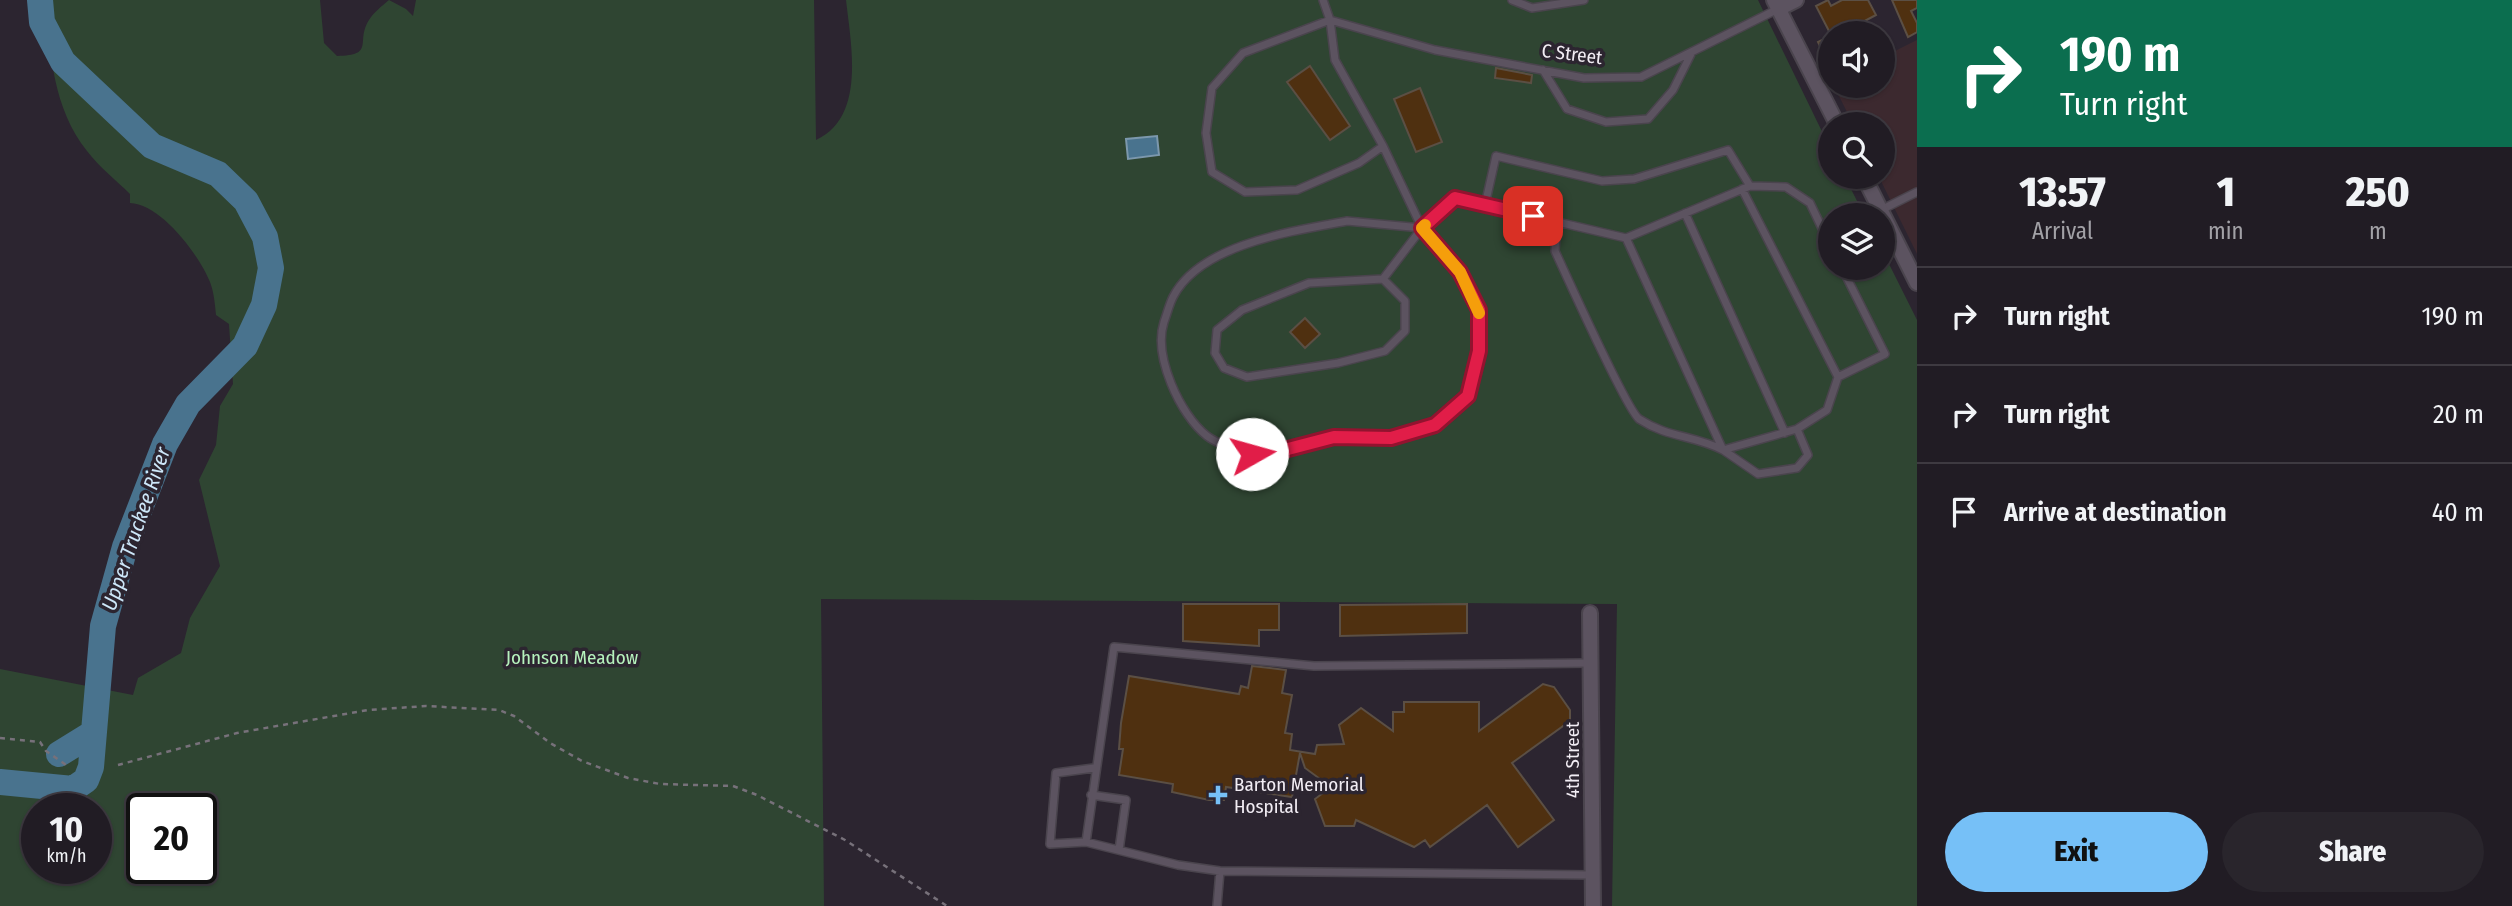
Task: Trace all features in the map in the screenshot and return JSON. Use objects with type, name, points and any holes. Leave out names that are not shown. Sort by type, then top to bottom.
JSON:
[{"type":"street","name":"C Street","points":[[1776,4],[1796,0]]},
{"type":"street","points":[[1776,4],[1831,112]]},
{"type":"street","points":[[1895,239],[1917,284]]},
{"type":"street","name":"4th Street","points":[[1590,613],[1593,906]]},
{"type":"lane","points":[[1323,0],[1330,20],[1335,60],[1383,146],[1422,228],[1460,272],[1479,310],[1479,351],[1468,396],[1435,425],[1391,438],[1334,437],[1288,449],[1252,454],[1208,437],[1181,405],[1165,370],[1162,329],[1173,296],[1207,260],[1275,234],[1347,221],[1422,228]]},
{"type":"lane","points":[[1512,0],[1532,8],[1584,0]]},
{"type":"lane","name":"C Street","points":[[1330,20],[1435,50],[1543,71],[1584,78],[1641,77],[1693,52],[1776,4]]},
{"type":"lane","points":[[1330,20],[1243,53],[1212,88],[1206,133],[1212,172],[1245,192],[1297,190],[1359,163],[1383,146]]},
{"type":"lane","points":[[1543,71],[1567,109],[1606,122],[1648,119],[1673,90],[1693,52]]},
{"type":"lane","points":[[1485,205],[1496,156],[1602,181],[1634,179],[1728,150],[1838,377],[1827,410],[1797,429],[1723,450]]},
{"type":"lane","points":[[1383,279],[1405,301],[1405,331],[1385,351],[1338,363],[1247,377],[1224,368],[1215,354],[1217,330],[1242,310],[1309,283],[1383,279],[1422,228],[1455,198],[1626,238],[1746,188],[1786,187],[1810,203],[1818,220]]},
{"type":"lane","points":[[1894,203],[1917,191]]},
{"type":"lane","points":[[1685,213],[1785,433]]},
{"type":"lane","points":[[1557,222],[1555,251],[1636,417],[1667,435],[1702,439],[1758,474],[1797,468],[1808,455],[1797,429]]},
{"type":"lane","points":[[1626,238],[1723,450]]},
{"type":"lane","points":[[1838,377],[1885,354],[1848,280]]},
{"type":"lane","points":[[1086,842],[1094,768],[1114,648],[1314,666],[1590,663]]},
{"type":"lane","points":[[1094,768],[1056,773],[1049,844],[1086,842],[1220,871],[1592,875]]},
{"type":"lane","points":[[1091,795],[1126,800],[1119,850]]},
{"type":"lane","points":[[1217,906],[1220,871]]},
{"type":"path","points":[[118,765],[237,733],[368,710],[426,706],[499,710],[514,716],[550,743],[582,761],[628,778],[660,784],[733,786],[757,795],[845,840],[947,906]]},
{"type":"path","points":[[0,738],[40,742],[46,751],[67,765]]},
{"type":"shaded area","points":[[1917,40],[1917,254],[1895,209],[1895,203],[1892,203],[1885,189],[1895,189],[1895,112],[1847,112],[1840,98],[1895,98],[1895,51]]},
{"type":"green space","name":"Johnson Meadow","points":[[48,0],[320,0],[324,43],[337,56],[361,50],[369,20],[389,0],[413,16],[416,0],[814,0],[816,140],[832,129],[842,115],[849,97],[852,58],[846,0],[1758,0],[1818,123],[1818,189],[1851,189],[1858,203],[1818,203],[1818,280],[1895,280],[1895,276],[1917,320],[1917,906],[1612,906],[1617,604],[821,599],[824,906],[0,906],[0,669],[133,695],[138,678],[181,653],[190,618],[220,566],[199,480],[216,445],[220,406],[233,384],[229,324],[216,315],[211,286],[205,271],[178,233],[154,212],[130,203],[130,194],[87,151],[76,135],[60,99],[52,59]]},
{"type":"water","points":[[1157,136],[1159,155],[1128,159],[1126,139]]},
{"type":"building","points":[[1828,0],[1831,6],[1842,0],[1868,0],[1876,15],[1865,21],[1824,21],[1816,6]]},
{"type":"building","points":[[1892,0],[1917,0],[1917,8],[1911,11],[1917,23],[1917,32],[1908,37]]},
{"type":"building","points":[[1310,66],[1350,126],[1330,140],[1287,82]]},
{"type":"building","points":[[1496,68],[1532,75],[1531,83],[1495,78]]},
{"type":"building","points":[[1420,88],[1442,142],[1416,152],[1394,99]]},
{"type":"building","points":[[1305,318],[1320,334],[1305,348],[1290,332]]},
{"type":"building","points":[[1183,604],[1279,604],[1279,630],[1259,630],[1259,646],[1183,641]]},
{"type":"building","points":[[1467,604],[1467,633],[1340,636],[1340,605]]},
{"type":"building","points":[[1252,666],[1286,670],[1282,693],[1292,695],[1285,733],[1292,734],[1290,750],[1315,754],[1317,745],[1344,744],[1339,725],[1361,708],[1393,731],[1393,712],[1404,712],[1404,702],[1479,702],[1479,731],[1543,684],[1554,687],[1570,710],[1570,721],[1512,763],[1554,820],[1518,847],[1487,805],[1430,847],[1425,840],[1414,847],[1356,820],[1354,826],[1325,826],[1315,799],[1331,787],[1305,768],[1300,753],[1292,797],[1226,787],[1224,800],[1209,800],[1172,792],[1173,784],[1119,775],[1123,749],[1119,749],[1121,723],[1129,676],[1239,694],[1241,686],[1248,688]]},
{"type":"waterway","name":"Upper Truckee River","points":[[0,782],[73,789],[86,780],[91,767],[103,626],[125,547],[165,444],[188,404],[245,346],[264,305],[271,268],[265,237],[246,201],[218,174],[152,146],[63,62],[42,22],[40,0]]},
{"type":"waterway","name":"Upper Truckee River","points":[[59,754],[93,733]]},
{"type":"slow traffic","points":[[1425,225],[1422,228],[1460,272],[1479,313]]},
{"type":"place","name":"Barton Memorial Hospital","points":[[1218,795]]},
{"type":"route","points":[[1252,454],[1288,449],[1334,437],[1391,438],[1435,425],[1468,396],[1479,351],[1479,310],[1460,272],[1422,228],[1455,198],[1533,216]]}]
